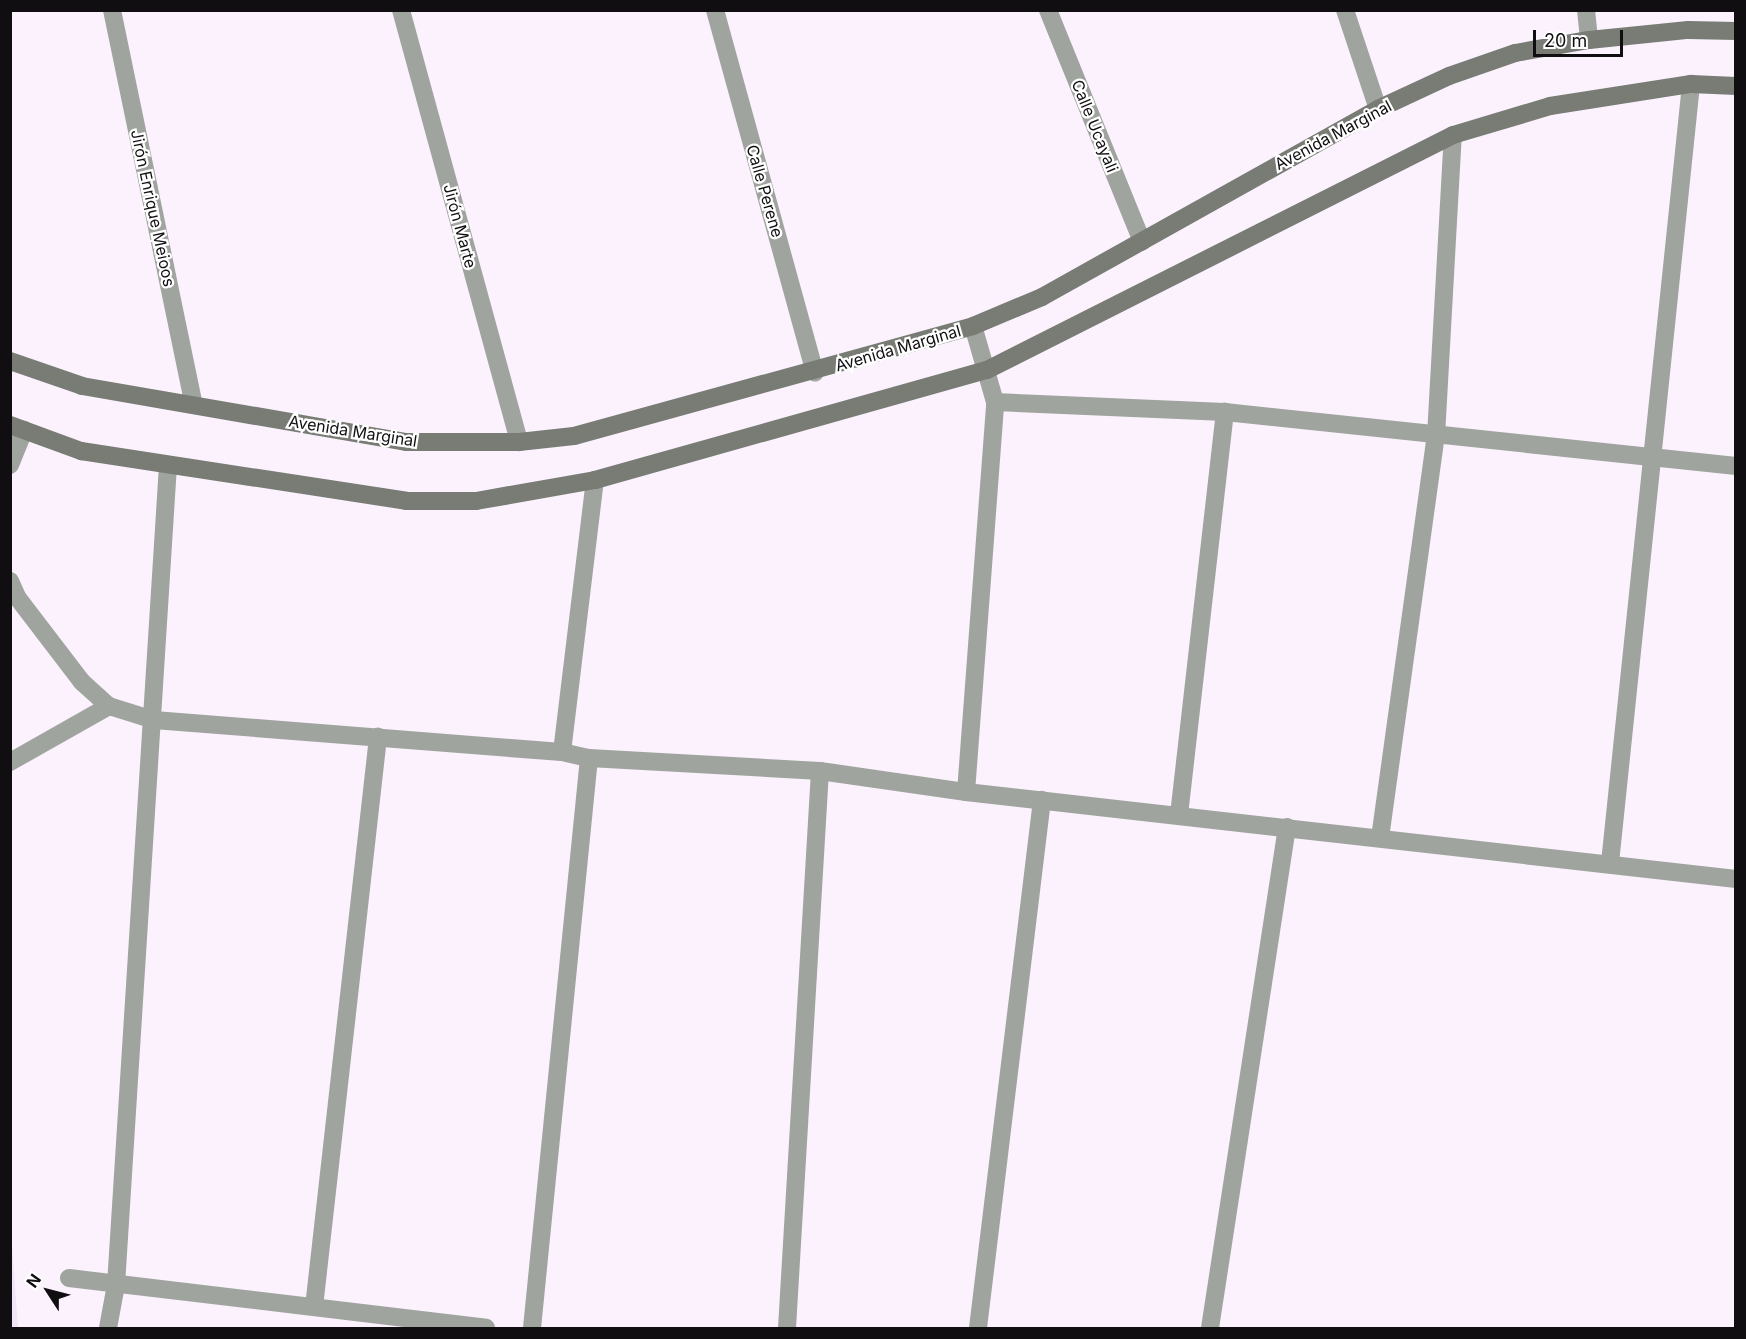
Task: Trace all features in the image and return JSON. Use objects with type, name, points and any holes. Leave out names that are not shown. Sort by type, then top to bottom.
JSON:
[{"type":"main road","name":"Avenida Marginal","points":[[10,361],[81,386],[406,442],[519,442],[574,436],[815,372],[973,326],[1042,297],[1378,109],[1449,76],[1515,53],[1589,40],[1688,30],[1736,31]]},
{"type":"main road","points":[[17,427],[81,451],[406,501],[476,501],[595,480],[987,370],[1453,135],[1551,106],[1691,84],[1736,86]]},
{"type":"street","name":"Jirón Enrique Meioos","points":[[112,10],[194,405]]},
{"type":"street","name":"Jirón Marte","points":[[401,10],[519,442]]},
{"type":"street","name":"Calle Perene","points":[[715,10],[815,372]]},
{"type":"street","name":"Calle Ucayali","points":[[1048,10],[1142,242]]},
{"type":"street","points":[[1345,10],[1378,109]]},
{"type":"street","points":[[1586,10],[1589,40]]},
{"type":"street","points":[[1610,863],[1691,84]]},
{"type":"street","points":[[1380,838],[1436,436],[1453,135]]},
{"type":"street","points":[[966,792],[995,402],[973,326]]},
{"type":"street","points":[[995,402],[1225,412],[1651,459],[1736,466]]},
{"type":"street","points":[[1179,815],[1225,412]]},
{"type":"street","points":[[10,465],[17,427]]},
{"type":"street","points":[[108,1329],[116,1285],[154,720],[168,466]]},
{"type":"street","points":[[562,752],[595,480]]},
{"type":"street","points":[[10,581],[17,597],[82,682],[109,706],[154,720],[562,752],[589,758],[820,771],[966,792],[1736,879]]},
{"type":"street","points":[[10,762],[109,706]]},
{"type":"street","points":[[314,1307],[378,737]]},
{"type":"street","points":[[532,1329],[589,758]]},
{"type":"street","points":[[787,1329],[820,771]]},
{"type":"street","points":[[978,1329],[1042,800]]},
{"type":"street","points":[[1210,1329],[1287,827]]},
{"type":"street","points":[[69,1278],[486,1329]]},
{"type":"shaded area","points":[[11,1231],[18,1328],[11,1328]]}]
